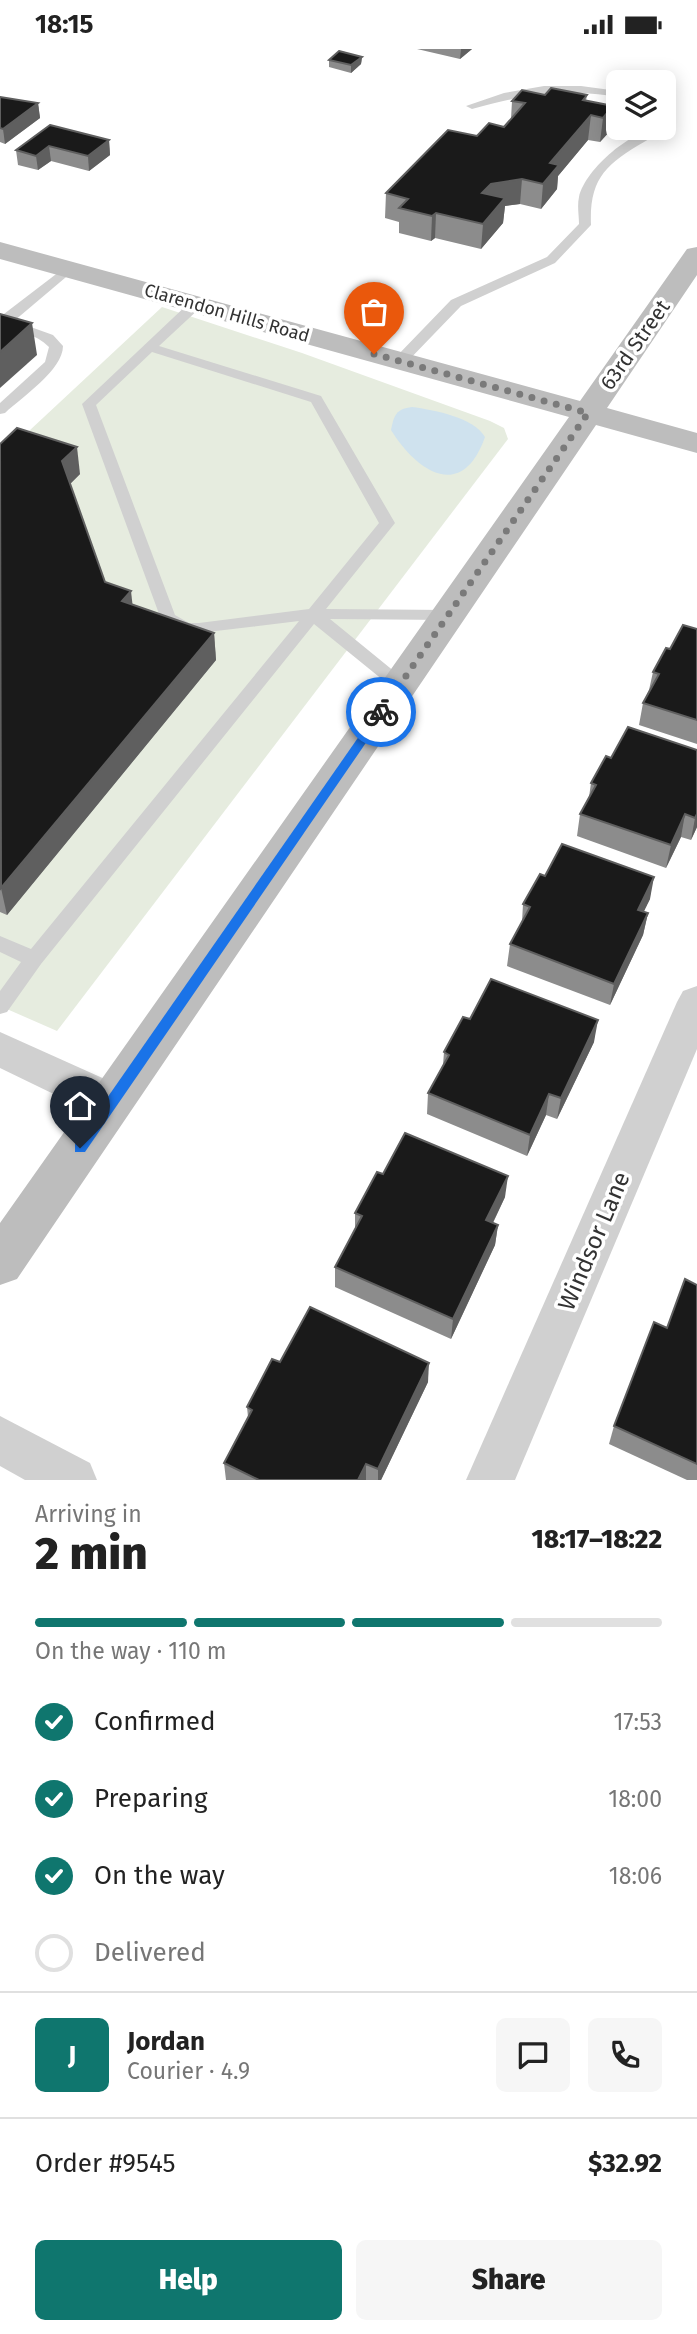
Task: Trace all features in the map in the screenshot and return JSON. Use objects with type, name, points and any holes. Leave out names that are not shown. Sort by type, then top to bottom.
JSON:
[{"type":"main road","name":"Clarendon Hills Road","points":[[0,250],[697,443]]},
{"type":"main road","name":"63rd Street","points":[[0,1263],[697,255]]},
{"type":"street","name":"Windsor Lane","points":[[490,1480],[697,1002]]},
{"type":"street","points":[[0,1049],[112,1102]]},
{"type":"street","points":[[0,1440],[73,1480]]},
{"type":"lane","points":[[472,106],[498,95],[522,91],[578,89],[606,92]]},
{"type":"lane","points":[[400,361],[456,303],[551,260],[585,225],[584,201],[588,188],[600,172],[616,156],[642,140]]},
{"type":"lane","points":[[2,321],[68,269]]},
{"type":"lane","points":[[196,304],[89,404],[168,618],[186,628],[199,628],[312,614],[449,615]]},
{"type":"lane","points":[[0,410],[51,364],[56,355],[56,346],[48,338],[2,321]]},
{"type":"lane","points":[[0,1006],[34,959],[387,523],[316,399],[149,348]]},
{"type":"lane","points":[[312,614],[400,685]]},
{"type":"lane","points":[[0,944],[34,959]]},
{"type":"shaded area","points":[[162,307],[302,353],[490,421],[504,428],[508,439],[57,1031],[0,1006],[0,458]]},
{"type":"water","points":[[412,407],[431,410],[472,424],[485,437],[475,457],[464,469],[452,474],[439,474],[413,458],[402,445],[391,430],[393,420],[399,411]]},
{"type":"building","points":[[339,51],[362,57],[351,65],[329,60]]},
{"type":"building","points":[[551,88],[587,95],[583,100],[606,105],[606,114],[603,118],[591,115],[550,163],[559,165],[543,184],[522,179],[491,184],[482,193],[505,198],[483,224],[399,208],[408,199],[386,193],[448,130],[477,136],[489,123],[504,127],[525,103],[512,101],[522,90],[545,95]]},
{"type":"building","points":[[0,97],[38,103],[3,129],[0,128]]},
{"type":"building","points":[[50,125],[109,140],[88,156],[49,146],[36,156],[16,150]]},
{"type":"building","points":[[0,314],[32,323],[0,352]]},
{"type":"building","points":[[17,428],[77,447],[62,461],[105,582],[131,591],[122,601],[214,633],[1,888],[0,444]]},
{"type":"building","points":[[683,625],[697,629],[697,720],[643,703],[659,674],[653,672]]},
{"type":"building","points":[[628,727],[697,750],[697,814],[695,818],[685,814],[671,845],[580,814],[596,785],[591,783],[606,756],[611,758]]},
{"type":"building","points":[[562,844],[654,877],[638,910],[648,913],[614,984],[510,944],[530,907],[523,904],[540,874],[545,876]]},
{"type":"building","points":[[491,979],[598,1020],[561,1098],[549,1094],[530,1135],[428,1093],[449,1055],[444,1052],[463,1017],[470,1019]]},
{"type":"building","points":[[405,1133],[508,1176],[486,1220],[498,1225],[453,1319],[335,1267],[362,1216],[355,1213],[377,1172],[383,1174]]},
{"type":"building","points":[[685,1279],[697,1285],[697,1464],[614,1426],[654,1322],[667,1328]]},
{"type":"building","points":[[310,1307],[429,1363],[378,1469],[366,1464],[358,1480],[259,1480],[224,1463],[252,1410],[247,1407],[272,1359],[280,1362]]},
{"type":"way so far","points":[[374,354],[588,413],[381,712]]},
{"type":"route","points":[[80,1148],[381,712]]}]
